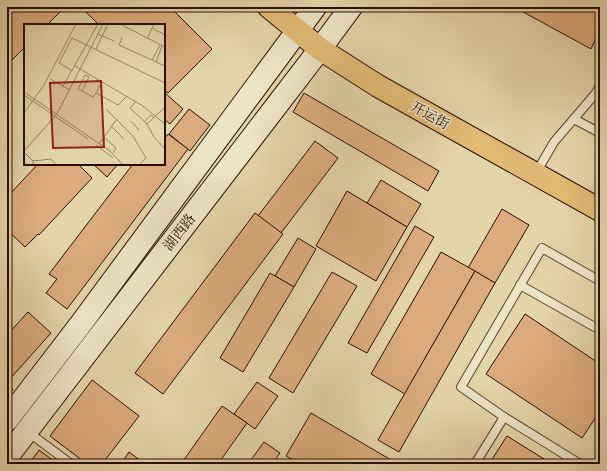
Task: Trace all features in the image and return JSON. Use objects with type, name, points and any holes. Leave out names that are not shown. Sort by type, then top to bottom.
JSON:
[{"type":"main road","name":"开运街","points":[[269,7],[320,49],[378,86],[600,210]]},
{"type":"main road","name":"湖西路","points":[[7,420],[80,325],[315,7]]},
{"type":"main road","name":"湖西路","points":[[7,457],[320,49],[350,7]]},
{"type":"lane","points":[[535,174],[554,142],[596,93],[600,86]]},
{"type":"lane","points":[[574,119],[600,133]]},
{"type":"lane","points":[[580,464],[504,417],[461,388],[542,248],[600,281]]},
{"type":"lane","points":[[520,285],[600,330]]},
{"type":"lane","points":[[475,464],[504,417]]},
{"type":"lane","points":[[27,431],[71,464]]},
{"type":"building","points":[[7,7],[65,7],[48,24],[24,24],[24,48],[8,64]]},
{"type":"building","points":[[81,7],[170,7],[212,49],[168,93],[165,91],[165,24],[98,24]]},
{"type":"building","points":[[514,7],[600,7],[600,40],[596,38],[591,49]]},
{"type":"building","points":[[165,93],[183,109],[170,124],[165,120]]},
{"type":"building","points":[[304,93],[439,171],[428,191],[293,112]]},
{"type":"building","points":[[189,109],[210,125],[190,151],[169,134]]},
{"type":"building","points":[[168,134],[188,149],[67,309],[46,293],[57,279],[49,274],[132,165],[165,165],[165,138]]},
{"type":"building","points":[[315,141],[338,158],[281,233],[258,216]]},
{"type":"building","points":[[37,165],[79,165],[92,178],[39,235],[38,234],[25,247],[7,230],[7,197]]},
{"type":"building","points":[[94,165],[117,165],[107,177]]},
{"type":"building","points":[[381,180],[421,204],[407,227],[367,203]]},
{"type":"building","points":[[347,191],[407,227],[376,281],[316,246]]},
{"type":"building","points":[[502,209],[529,225],[495,283],[468,268]]},
{"type":"building","points":[[255,213],[283,234],[163,394],[135,373]]},
{"type":"building","points":[[415,226],[434,237],[367,353],[348,343]]},
{"type":"building","points":[[298,238],[316,249],[294,287],[275,276]]},
{"type":"building","points":[[441,252],[475,271],[405,394],[371,374]]},
{"type":"building","points":[[475,271],[495,283],[399,452],[378,440]]},
{"type":"building","points":[[332,272],[357,286],[293,393],[269,378]]},
{"type":"building","points":[[270,273],[294,287],[243,372],[220,358]]},
{"type":"building","points":[[28,312],[51,333],[9,380],[7,379],[7,335]]},
{"type":"building","points":[[525,314],[600,364],[600,411],[582,438],[486,374]]},
{"type":"building","points":[[92,380],[139,416],[102,464],[87,464],[50,436]]},
{"type":"building","points":[[257,382],[278,396],[255,429],[234,414]]},
{"type":"building","points":[[7,385],[13,389],[7,397]]},
{"type":"building","points":[[222,406],[247,423],[218,464],[181,464]]},
{"type":"building","points":[[311,413],[398,464],[300,464],[286,456]]},
{"type":"building","points":[[507,436],[552,464],[489,464]]},
{"type":"building","points":[[264,442],[280,453],[272,464],[248,464]]},
{"type":"building","points":[[39,450],[58,464],[29,464]]},
{"type":"building","points":[[129,452],[145,464],[121,464]]}]
